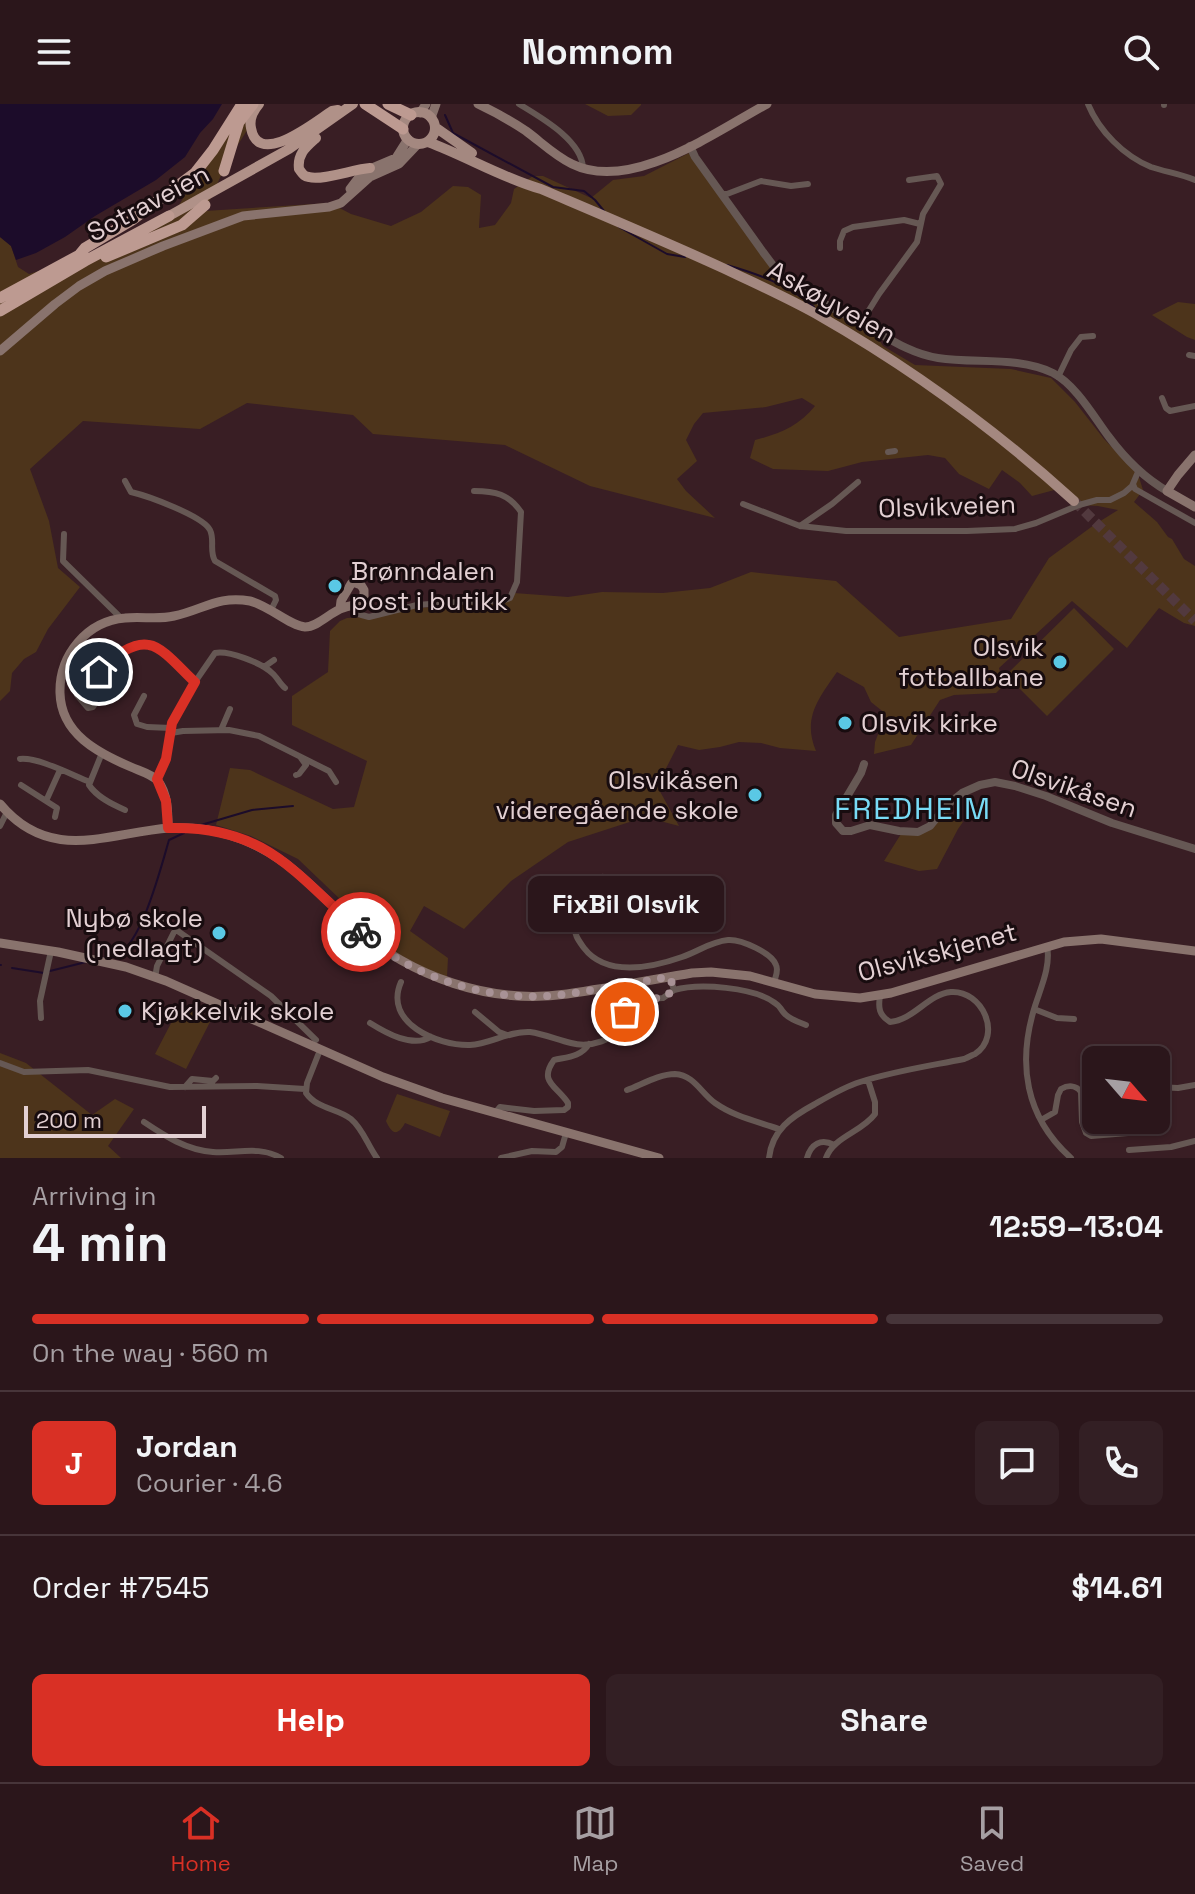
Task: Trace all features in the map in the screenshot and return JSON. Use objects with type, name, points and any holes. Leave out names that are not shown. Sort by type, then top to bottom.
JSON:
[{"type":"highway","points":[[80,254],[195,173],[215,148],[242,104]]},
{"type":"highway","points":[[256,104],[250,124],[254,138],[262,143],[277,143],[314,130],[349,112],[347,106]]},
{"type":"highway","points":[[224,171],[239,122],[256,104]]},
{"type":"highway","points":[[365,104],[414,138]]},
{"type":"highway","points":[[388,104],[424,115]]},
{"type":"highway","points":[[314,130],[299,158],[299,169],[307,177],[318,178],[370,168]]},
{"type":"highway","name":"Sotraveien","points":[[0,298],[80,254],[245,175],[314,130]]},
{"type":"highway","points":[[51,282],[182,225],[205,205]]},
{"type":"highway","name":"Sotraveien","points":[[0,311],[167,213]]},
{"type":"main road","points":[[414,138],[405,121],[424,115],[436,104]]},
{"type":"main road","points":[[478,104],[525,130],[570,163],[602,172],[630,169],[662,159],[767,104]]},
{"type":"main road","points":[[345,205],[359,176],[396,158],[414,138],[433,136],[424,115]]},
{"type":"main road","name":"Askøyveien","points":[[424,115],[466,150],[541,189]]},
{"type":"main road","points":[[0,351],[79,286],[163,246],[243,216],[345,205],[370,177],[399,164],[414,138]]},
{"type":"main road","name":"Askøyveien","points":[[414,138],[453,151],[526,185],[684,250],[816,314],[940,393],[1035,466],[1074,501]]},
{"type":"main road","points":[[1195,455],[1190,466],[1167,491],[1195,507]]},
{"type":"main road","points":[[168,828],[166,801],[157,779],[84,742],[66,718],[60,691],[63,669],[70,652],[87,632],[108,622],[121,618],[161,619],[228,599],[251,601],[304,627],[360,603],[364,599],[361,585],[353,582],[347,588],[340,609]]},
{"type":"main road","name":"Olsvikskjenet","points":[[4,808],[31,830],[78,842],[168,828],[213,831],[251,842],[292,867],[346,919],[398,959],[447,981],[489,992],[543,996],[567,994],[711,972],[750,976],[829,996],[860,998],[880,996],[1075,940],[1101,939],[1195,951]]},
{"type":"main road","points":[[0,943],[96,959],[155,978],[318,1045],[383,1077],[442,1098],[654,1157]]},
{"type":"street","points":[[519,104],[554,126],[579,154],[583,168]]},
{"type":"street","points":[[1088,104],[1101,129],[1129,154],[1149,166],[1195,180]]},
{"type":"street","points":[[690,146],[781,276],[809,295],[918,353],[938,358],[1027,365],[1052,373],[1081,398],[1138,472],[1167,491]]},
{"type":"street","points":[[861,323],[917,242],[927,207],[941,184],[937,176],[909,180]]},
{"type":"street","points":[[722,194],[761,181],[791,186],[808,184]]},
{"type":"street","points":[[840,248],[844,231],[853,227],[904,220],[920,224]]},
{"type":"street","points":[[1058,377],[1075,344],[1081,337],[1093,336]]},
{"type":"street","points":[[1162,398],[1170,411],[1195,406]]},
{"type":"street","points":[[1138,472],[1133,484],[1138,490],[1195,523]]},
{"type":"street","points":[[125,481],[131,492],[174,507],[208,527],[215,561],[275,596],[271,610]]},
{"type":"street","name":"Olsvikveien","points":[[800,526],[858,482]]},
{"type":"street","name":"Olsvikveien","points":[[743,504],[800,526],[846,531],[1015,529],[1079,505],[1110,500],[1133,484]]},
{"type":"street","points":[[353,605],[358,614],[369,617],[417,605],[510,598],[517,582],[521,512],[500,493],[474,491]]},
{"type":"street","points":[[64,534],[63,561],[121,618]]},
{"type":"street","points":[[77,695],[88,708],[93,707],[98,696],[96,678],[104,664],[126,649],[149,645],[163,652],[195,682]]},
{"type":"street","points":[[157,779],[166,759],[171,730],[212,655],[228,653],[264,667],[285,688]]},
{"type":"street","points":[[264,667],[274,660]]},
{"type":"street","points":[[144,696],[134,715],[137,724],[171,730],[221,730],[259,736],[329,771],[336,782]]},
{"type":"street","points":[[221,730],[230,709]]},
{"type":"street","points":[[102,753],[90,787],[107,802],[125,810]]},
{"type":"street","points":[[20,759],[29,758],[90,782]]},
{"type":"street","points":[[296,775],[306,765],[301,758]]},
{"type":"street","name":"Olsvikåsen","points":[[864,764],[836,815],[836,823],[843,831],[870,825],[918,832],[930,826],[962,793],[994,782],[1046,796],[1112,823],[1195,849]]},
{"type":"street","points":[[46,801],[60,770]]},
{"type":"street","points":[[21,785],[56,807],[55,817]]},
{"type":"street","name":"Olsvikskjenet","points":[[0,826],[4,808]]},
{"type":"street","points":[[603,877],[579,916],[575,931],[586,951],[600,963],[616,967],[646,966],[729,940],[747,944],[769,956],[777,967],[774,983]]},
{"type":"street","points":[[162,920],[271,996],[318,1045],[305,1089],[308,1097],[351,1119],[377,1158]]},
{"type":"street","points":[[155,978],[157,966],[176,928]]},
{"type":"street","points":[[1047,946],[1047,968],[1025,1049],[1025,1069],[1030,1096],[1041,1120],[1056,1144],[1071,1158]]},
{"type":"street","points":[[41,1018],[40,1001],[51,951]]},
{"type":"street","points":[[670,977],[674,990]]},
{"type":"street","points":[[401,982],[397,994],[403,1016],[413,1028],[431,1037],[459,1044],[472,1045],[528,1032],[577,1045],[607,1040],[629,1027],[625,1012],[629,1003],[663,998],[674,990],[699,986],[756,995],[775,1003],[786,1016],[806,1025]]},
{"type":"street","points":[[769,1158],[774,1138],[787,1121],[846,1087],[964,1059],[982,1047],[988,1029],[987,1017],[982,1007],[967,995],[955,992],[937,996],[895,1022],[890,1022],[881,1014],[878,1005],[880,996]]},
{"type":"street","points":[[1034,1009],[1057,1018],[1074,1019]]},
{"type":"street","points":[[475,1012],[507,1035]]},
{"type":"street","points":[[370,1023],[398,1037],[422,1041],[431,1037]]},
{"type":"street","points":[[495,1113],[500,1107],[534,1111],[564,1110],[568,1103],[549,1082],[548,1067],[554,1060],[578,1055],[589,1044]]},
{"type":"street","points":[[0,1063],[24,1072],[88,1070],[153,1084],[185,1087],[305,1089]]},
{"type":"street","points":[[627,1090],[668,1075],[681,1075],[695,1082],[714,1102],[733,1114],[779,1129]]},
{"type":"street","points":[[185,1087],[192,1079],[213,1081],[216,1078]]},
{"type":"street","points":[[826,1158],[834,1145],[864,1126],[875,1114],[875,1102],[868,1080]]},
{"type":"street","points":[[1170,1088],[1195,1085]]},
{"type":"street","points":[[1041,1120],[1055,1112],[1058,1095],[1061,1089],[1068,1086],[1081,1092],[1082,1122]]},
{"type":"street","points":[[144,1122],[173,1141],[200,1150],[261,1150],[281,1158]]},
{"type":"street","points":[[501,1158],[525,1152],[552,1153],[559,1150],[566,1133]]},
{"type":"street","points":[[1088,1134],[1116,1134]]},
{"type":"street","points":[[1129,1150],[1171,1147],[1195,1141]]},
{"type":"street","points":[[807,1158],[813,1145],[818,1142],[834,1145]]},
{"type":"shaded area","points":[[0,104],[222,104],[185,157],[156,180],[65,237],[16,260],[11,246],[0,237]]},
{"type":"shaded area","points":[[239,104],[264,104],[228,160],[205,211],[330,203],[351,214],[391,226],[421,212],[453,186],[468,187],[481,195],[479,228],[495,225],[511,203],[514,189],[533,176],[543,176],[591,198],[613,180],[644,176],[689,153],[782,281],[866,319],[883,346],[915,365],[1011,369],[1051,378],[1138,474],[1143,490],[1134,502],[1172,539],[1184,559],[1195,566],[1195,626],[1159,608],[1127,648],[1072,601],[999,668],[1004,685],[996,693],[954,695],[940,700],[911,745],[874,754],[875,742],[886,714],[871,702],[864,687],[837,672],[814,709],[811,728],[816,751],[739,742],[699,750],[678,745],[657,786],[679,826],[645,817],[568,842],[511,881],[464,929],[424,906],[410,931],[448,958],[447,977],[387,948],[298,859],[251,836],[216,825],[230,768],[250,770],[333,809],[354,807],[367,761],[292,725],[292,696],[328,672],[330,631],[340,621],[396,610],[502,601],[514,593],[568,597],[602,592],[663,593],[710,588],[751,572],[836,581],[899,637],[1011,619],[1049,558],[1118,510],[1079,505],[1058,489],[1032,496],[1002,470],[989,489],[959,474],[945,458],[928,455],[862,462],[828,471],[773,469],[750,458],[755,440],[788,428],[815,406],[802,398],[766,407],[703,413],[694,424],[686,440],[697,461],[677,479],[715,518],[590,486],[505,445],[373,434],[353,415],[247,403],[200,429],[83,421],[30,469],[49,521],[58,568],[80,587],[48,629],[36,652],[24,659],[12,673],[10,691],[0,701],[0,237],[11,246],[18,267],[29,274],[86,256],[172,217]]},
{"type":"shaded area","points":[[585,104],[641,105],[631,115],[608,116]]},
{"type":"shaded area","points":[[1178,302],[1195,304],[1195,340],[1152,315]]},
{"type":"shaded area","name":"Olsvik fotballbane","points":[[1074,608],[1114,649],[1047,716],[1006,675]]},
{"type":"shaded area","points":[[944,811],[963,822],[937,869],[919,871],[884,861],[901,834],[912,835]]},
{"type":"shaded area","name":"Kjøkkelvik skole","points":[[181,1004],[211,1020],[186,1069],[155,1054]]},
{"type":"shaded area","points":[[0,1053],[26,1063],[92,1115],[115,1099],[134,1109],[108,1146],[121,1158],[0,1158]]},
{"type":"shaded area","points":[[397,1094],[450,1111],[440,1137],[405,1123],[397,1132],[391,1129],[386,1121]]},
{"type":"waterway","points":[[445,115],[453,133],[553,187],[584,191],[604,211]]},
{"type":"waterway","points":[[619,227],[667,254],[685,257]]},
{"type":"waterway","points":[[727,265],[773,281],[814,307]]},
{"type":"waterway","points":[[201,825],[252,810],[293,806]]},
{"type":"waterway","points":[[104,958],[117,955],[135,936],[156,885],[169,840],[184,833]]},
{"type":"waterway","points":[[50,971],[86,962]]},
{"type":"waterway","points":[[12,968],[44,973]]},
{"type":"tunnel","points":[[1074,501],[1195,621]]},
{"type":"way so far","points":[[361,932],[409,965],[447,981],[489,992],[530,996],[567,994],[670,977],[674,990],[668,995],[629,1003],[625,1012]]},
{"type":"place","name":"Brønndalen post i butikk","points":[[335,586]]},
{"type":"place","name":"Olsvik fotballbane","points":[[1060,662]]},
{"type":"place","name":"Olsvik kirke","points":[[845,723]]},
{"type":"place","name":"Olsvikåsen videregående skole","points":[[755,795]]},
{"type":"place","name":"Nybø skole (nedlagt)","points":[[219,933]]},
{"type":"place","name":"Kjøkkelvik skole","points":[[125,1011]]},
{"type":"place","name":"FixBil Olsvik","points":[[625,1012]]},
{"type":"district","name":"FREDHEIM","points":[[913,808]]},
{"type":"route","points":[[99,672],[104,664],[126,649],[149,645],[163,652],[195,682],[172,723],[166,759],[157,779],[164,792],[168,828],[213,831],[251,842],[292,867],[361,932]]}]
